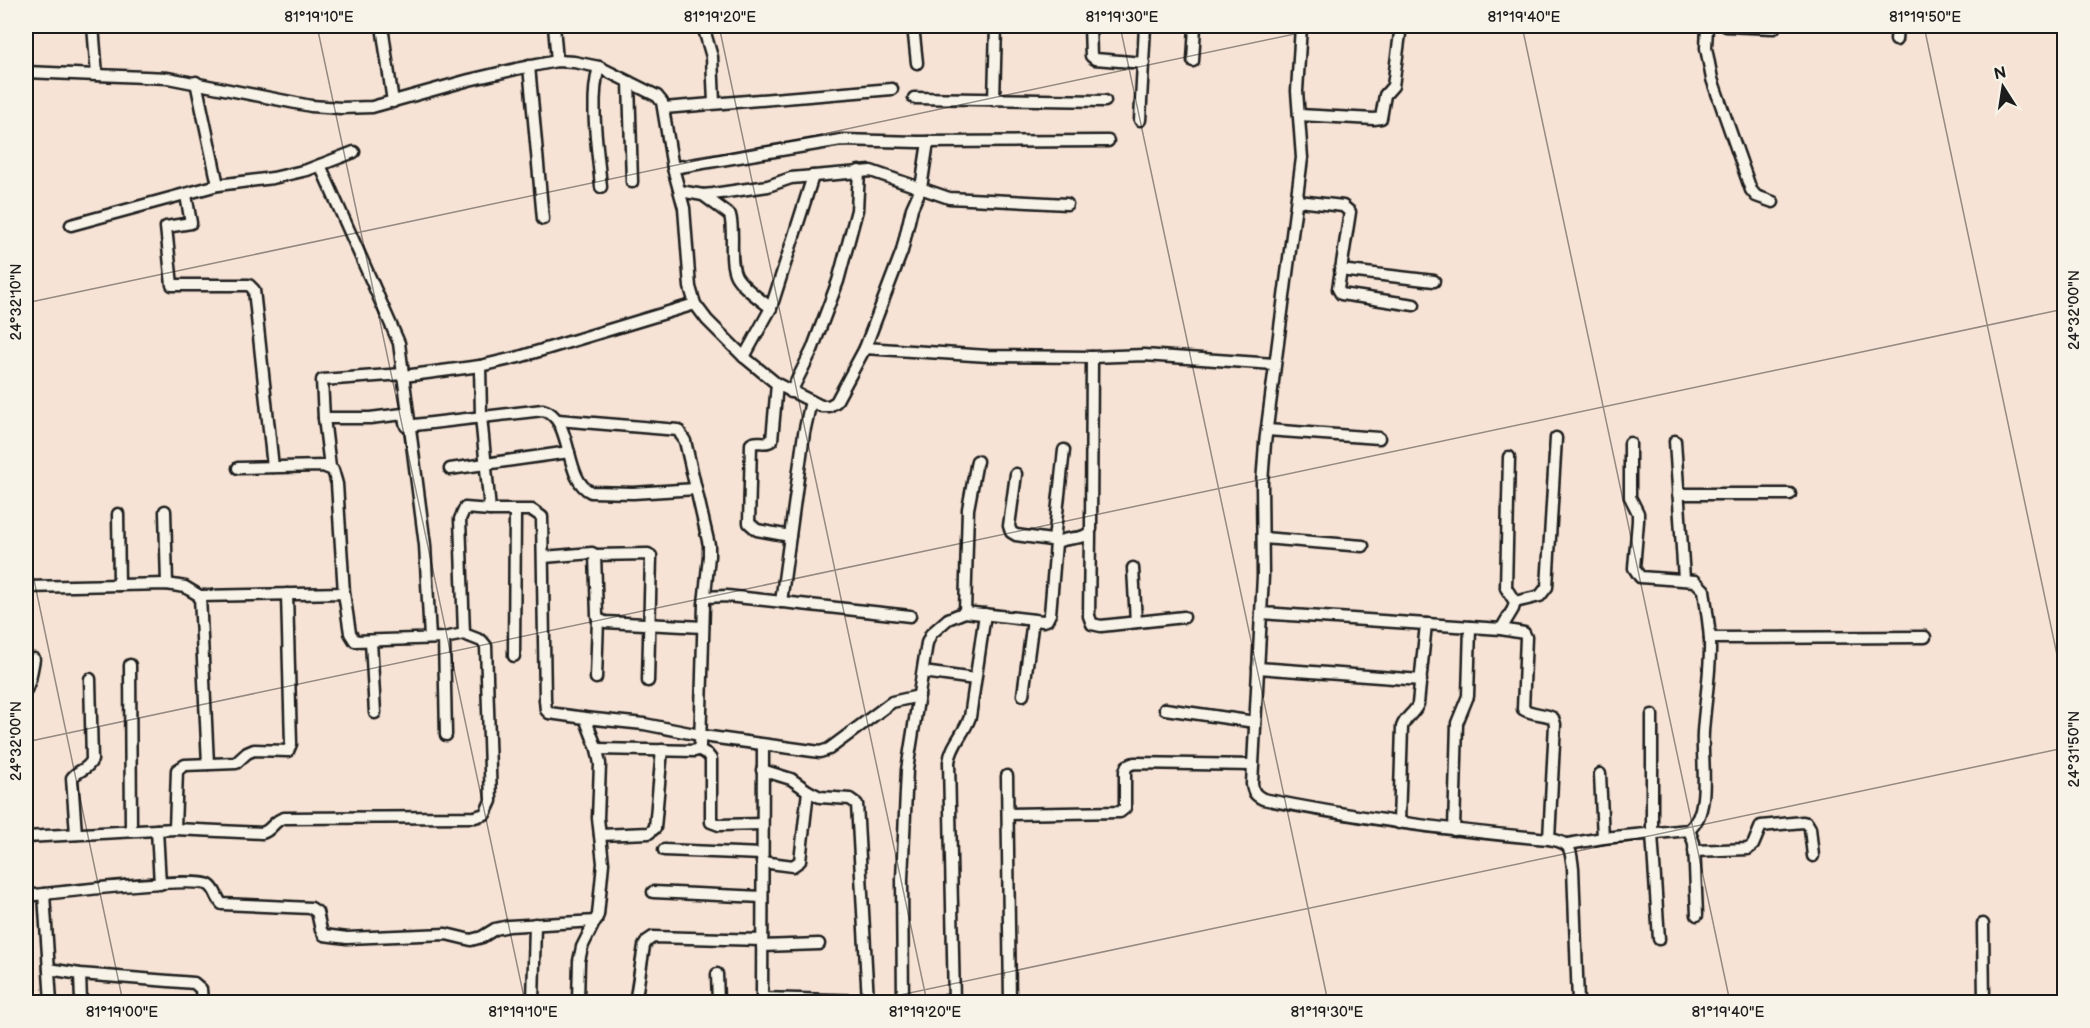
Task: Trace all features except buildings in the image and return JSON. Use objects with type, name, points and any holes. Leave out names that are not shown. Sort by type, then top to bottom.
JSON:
[{"type":"street","points":[[93,26],[97,75]]},
{"type":"street","points":[[382,26],[393,102]]},
{"type":"street","points":[[554,26],[557,61]]},
{"type":"street","points":[[703,26],[712,57],[714,103]]},
{"type":"street","points":[[913,26],[917,63]]},
{"type":"street","points":[[994,100],[996,26]]},
{"type":"street","points":[[1090,26],[1090,50],[1091,56],[1095,59],[1144,63]]},
{"type":"street","points":[[1140,120],[1145,26]]},
{"type":"street","points":[[1193,61],[1195,26]]},
{"type":"street","points":[[1301,26],[1297,91],[1302,158],[1298,201],[1274,364],[1262,483],[1261,613],[1253,765],[1253,791],[1256,796],[1399,823],[1549,839],[1568,844],[1603,838],[1689,830],[1702,808],[1703,733],[1708,690],[1710,638],[1704,590],[1695,581],[1636,575],[1634,568],[1638,513],[1630,498],[1630,443]]},
{"type":"street","points":[[1299,115],[1381,118],[1386,95],[1393,86],[1401,26]]},
{"type":"street","points":[[1707,26],[1707,48],[1712,79],[1751,190],[1756,196],[1773,202]]},
{"type":"street","points":[[1726,26],[1774,28]]},
{"type":"street","points":[[1896,40],[1897,26]]},
{"type":"street","points":[[26,72],[168,78],[311,105],[341,108],[372,107],[469,80],[557,61],[599,67],[657,96],[664,108],[673,168],[684,207],[690,287],[695,304],[707,320],[744,357],[777,384],[811,401],[827,406],[836,402],[865,348],[896,270],[912,208],[921,188],[928,142]]},
{"type":"street","points":[[529,66],[543,219]]},
{"type":"street","points":[[599,67],[594,97],[601,187]]},
{"type":"street","points":[[196,82],[218,185]]},
{"type":"street","points":[[629,82],[632,182]]},
{"type":"street","points":[[664,108],[892,89]]},
{"type":"street","points":[[914,98],[1105,101]]},
{"type":"street","points":[[673,168],[825,141],[1107,141]]},
{"type":"street","points":[[71,225],[218,185],[307,171],[354,152]]},
{"type":"street","points":[[320,165],[399,343],[425,545],[430,638]]},
{"type":"street","points":[[680,191],[703,195],[768,186],[791,178],[859,171],[876,172],[938,196],[949,198],[1067,204]]},
{"type":"street","points":[[791,392],[812,350],[838,281],[857,210],[859,171]]},
{"type":"street","points":[[744,357],[771,308],[813,176]]},
{"type":"street","points":[[186,195],[191,223],[166,227],[172,285],[249,285],[252,288],[273,467]]},
{"type":"street","points":[[703,195],[730,215],[734,268],[737,277],[771,308]]},
{"type":"street","points":[[1298,201],[1343,206],[1350,212],[1340,270],[1338,289],[1341,294],[1414,305]]},
{"type":"street","points":[[1340,270],[1434,280]]},
{"type":"street","points":[[330,468],[322,380],[404,375],[480,366],[519,357],[695,304]]},
{"type":"street","points":[[865,348],[988,356],[1144,355],[1274,364]]},
{"type":"street","points":[[1092,357],[1089,616],[1092,624],[1101,626],[1184,617]]},
{"type":"street","points":[[480,366],[481,416],[490,510]]},
{"type":"street","points":[[777,384],[772,440],[767,443],[754,442],[751,444],[749,523],[757,530],[790,536]]},
{"type":"street","points":[[781,602],[804,433],[811,401]]},
{"type":"street","points":[[324,418],[380,417],[403,414],[406,426],[411,426],[543,410],[548,411],[558,420],[578,480],[584,489],[591,492],[633,493],[696,489]]},
{"type":"street","points":[[558,420],[678,430],[685,441],[709,545],[705,597],[701,735],[698,750]]},
{"type":"street","points":[[1267,430],[1379,438]]},
{"type":"street","points":[[1515,602],[1540,596],[1547,586],[1556,438]]},
{"type":"street","points":[[1675,441],[1684,579]]},
{"type":"street","points":[[903,1002],[902,879],[907,770],[928,638],[952,616],[965,612],[1047,620],[1050,614],[1064,450]]},
{"type":"street","points":[[450,469],[569,452]]},
{"type":"street","points":[[1501,629],[1514,609],[1515,602],[1506,588],[1509,457]]},
{"type":"street","points":[[965,612],[968,509],[977,461]]},
{"type":"street","points":[[26,837],[175,829],[262,833],[269,830],[277,820],[284,818],[475,817],[485,814],[491,801],[486,646],[482,641],[464,634],[444,638],[355,641],[351,638],[344,593],[337,484],[333,471],[323,465],[238,468]]},
{"type":"street","points":[[1016,474],[1009,526],[1011,532],[1016,535],[1056,541],[1085,537],[1090,534]]},
{"type":"street","points":[[1678,494],[1790,495]]},
{"type":"street","points":[[464,634],[460,519],[465,508],[532,510],[543,517],[545,705],[549,713],[644,724],[813,752],[825,751],[892,702],[919,696]]},
{"type":"street","points":[[514,656],[515,511]]},
{"type":"street","points":[[165,512],[167,584]]},
{"type":"street","points":[[118,514],[119,585]]},
{"type":"street","points":[[1263,538],[1363,546]]},
{"type":"street","points":[[544,557],[592,553],[595,555],[650,555],[648,681]]},
{"type":"street","points":[[595,555],[598,619],[596,678]]},
{"type":"street","points":[[1133,568],[1136,622]]},
{"type":"street","points":[[26,587],[167,584],[185,586],[200,596],[344,593]]},
{"type":"street","points":[[175,829],[177,770],[185,765],[236,763],[254,750],[285,752],[291,744],[287,594]]},
{"type":"street","points":[[200,596],[208,764]]},
{"type":"street","points":[[705,597],[727,596],[910,616]]},
{"type":"street","points":[[1261,613],[1501,629],[1521,632],[1525,635],[1523,709],[1549,715],[1554,720],[1549,839]]},
{"type":"street","points":[[763,745],[762,1000],[954,1002],[949,762],[952,747],[970,717],[985,614]]},
{"type":"street","points":[[598,619],[605,622],[704,627]]},
{"type":"street","points":[[1023,695],[1033,620]]},
{"type":"street","points":[[1399,823],[1402,727],[1405,720],[1418,707],[1426,624]]},
{"type":"street","points":[[1455,830],[1457,723],[1468,696],[1470,627]]},
{"type":"street","points":[[1710,638],[1925,637]]},
{"type":"street","points":[[444,638],[446,735]]},
{"type":"street","points":[[371,641],[375,713]]},
{"type":"street","points":[[26,690],[34,659]]},
{"type":"street","points":[[130,665],[131,831]]},
{"type":"street","points":[[1258,669],[1421,681]]},
{"type":"street","points":[[923,672],[975,679]]},
{"type":"street","points":[[76,834],[72,778],[89,767],[92,760],[90,679]]},
{"type":"street","points":[[1165,709],[1255,722]]},
{"type":"street","points":[[1652,715],[1652,834],[1659,939]]},
{"type":"street","points":[[578,1002],[581,954],[596,921],[603,863],[598,806],[600,777],[597,749],[585,718]]},
{"type":"street","points":[[597,749],[698,750],[707,754],[711,759],[711,822],[719,825],[762,824]]},
{"type":"street","points":[[600,836],[649,833],[655,828],[662,750]]},
{"type":"street","points":[[1008,814],[1120,812],[1125,808],[1125,771],[1127,766],[1134,764],[1253,765]]},
{"type":"street","points":[[762,770],[791,779],[820,797],[850,799],[858,806],[868,1001]]},
{"type":"street","points":[[1600,774],[1603,838]]},
{"type":"street","points":[[1007,776],[1010,1002]]},
{"type":"street","points":[[664,850],[762,858],[793,866],[800,861],[808,791]]},
{"type":"street","points":[[1694,851],[1744,850],[1753,845],[1761,826],[1803,822],[1807,823],[1810,828],[1814,856]]},
{"type":"street","points":[[157,830],[160,884]]},
{"type":"street","points":[[1689,830],[1693,837],[1697,915]]},
{"type":"street","points":[[1568,844],[1573,868],[1578,1002]]},
{"type":"street","points":[[26,896],[203,882],[213,888],[218,901],[222,904],[311,908],[317,912],[324,935],[347,938],[446,934],[471,940],[482,937],[495,929],[596,921]]},
{"type":"street","points":[[653,892],[762,897]]},
{"type":"street","points":[[44,894],[51,1002]]},
{"type":"street","points":[[533,1002],[536,924]]},
{"type":"street","points":[[1983,924],[1984,1002]]},
{"type":"street","points":[[636,997],[644,946],[647,940],[653,937],[819,944]]},
{"type":"street","points":[[49,969],[80,974],[194,982],[201,989],[202,1002]]},
{"type":"street","points":[[80,974],[81,1002]]},
{"type":"street","points":[[717,974],[718,1002]]}]
